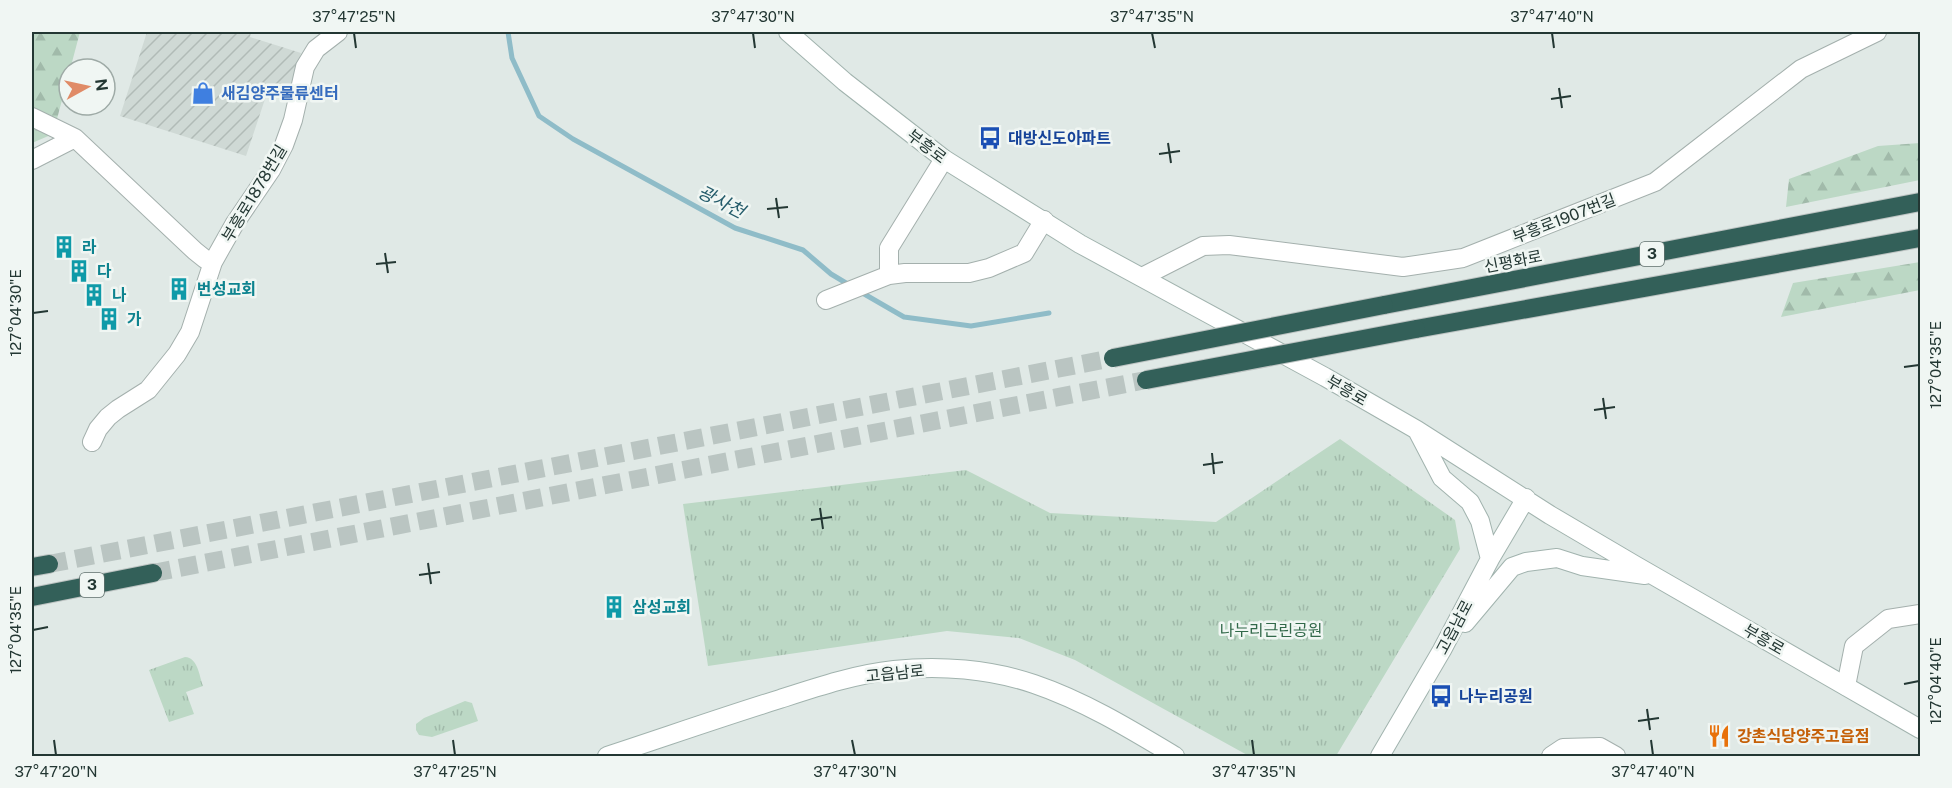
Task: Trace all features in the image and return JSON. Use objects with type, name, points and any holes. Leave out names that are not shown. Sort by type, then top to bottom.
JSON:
[{"type":"highway","name":"신평화로","points":[[1113,358],[1920,202]]},
{"type":"highway","name":"3","points":[[1146,380],[1920,238]]},
{"type":"highway","name":"3","points":[[32,597],[153,573]]},
{"type":"street","name":"부흥로1878번길","points":[[92,442],[98,429],[108,417],[148,390],[177,354],[190,332],[213,262],[235,223],[272,170],[284,145],[293,120],[305,67],[324,41],[338,32]]},
{"type":"street","name":"부흥로","points":[[788,32],[845,82],[944,159],[1080,244],[1325,377],[1417,430],[1550,515],[1920,729]]},
{"type":"street","name":"부흥로1907번길","points":[[1142,277],[1203,246],[1229,245],[1403,267],[1463,258],[1655,182],[1728,128],[1801,69],[1877,32]]},
{"type":"street","points":[[32,117],[75,138],[195,251],[213,262]]},
{"type":"street","points":[[32,160],[75,138]]},
{"type":"street","points":[[889,275],[889,248],[944,159]]},
{"type":"street","points":[[826,300],[889,275],[969,273],[989,268],[1024,253],[1044,220]]},
{"type":"street","points":[[1417,430],[1442,478],[1470,502],[1480,521],[1490,559]]},
{"type":"street","name":"고읍남로","points":[[1380,756],[1526,498]]},
{"type":"street","points":[[1442,650],[1512,567],[1526,562],[1557,558],[1582,566],[1655,577]]},
{"type":"street","points":[[1846,686],[1854,646],[1888,620],[1920,614]]},
{"type":"street","name":"고읍남로","points":[[608,756],[753,707],[836,682],[894,670],[949,669],[1003,676],[1065,695],[1132,730],[1175,756]]},
{"type":"street","points":[[1551,756],[1563,748],[1600,747],[1616,756]]},
{"type":"shaded area","points":[[147,32],[251,32],[250,37],[301,53],[288,93],[269,87],[246,156],[120,116]]},
{"type":"green space","points":[[32,32],[80,32],[73,57],[57,57],[58,117],[53,134],[32,143]]},
{"type":"green space","points":[[1920,143],[1920,180],[1786,207],[1789,179],[1878,146]]},
{"type":"green space","points":[[1920,262],[1920,290],[1781,317],[1793,283]]},
{"type":"green space","name":"나누리근린공원","points":[[1340,439],[1455,520],[1460,549],[1336,756],[1249,756],[1075,660],[1019,638],[947,631],[708,666],[683,504],[966,470],[1050,513],[1216,522]]},
{"type":"green space","points":[[185,657],[193,660],[203,686],[186,692],[194,714],[169,722],[149,670]]},
{"type":"green space","points":[[465,701],[472,703],[478,721],[432,737],[419,735],[416,724],[424,718]]},
{"type":"waterway","name":"광사천","points":[[508,32],[512,58],[539,116],[573,139],[735,228],[803,250],[831,274],[851,286]]},
{"type":"waterway","name":"광사천","points":[[859,291],[904,317],[971,326],[1049,313]]},
{"type":"tunnel","points":[[49,564],[1113,358]]},
{"type":"tunnel","points":[[153,573],[1146,380]]},
{"type":"place","name":"새김양주물류센터","points":[[203,93]]},
{"type":"place","name":"대방신도아파트","points":[[990,138]]},
{"type":"place","name":"라","points":[[64,247]]},
{"type":"place","name":"다","points":[[79,271]]},
{"type":"place","name":"번성교회","points":[[179,289]]},
{"type":"place","name":"나","points":[[94,295]]},
{"type":"place","name":"가","points":[[109,319]]},
{"type":"place","name":"삼성교회","points":[[614,607]]},
{"type":"place","name":"나누리공원","points":[[1441,696]]},
{"type":"place","name":"강촌식당양주고읍점","points":[[1719,736]]}]
